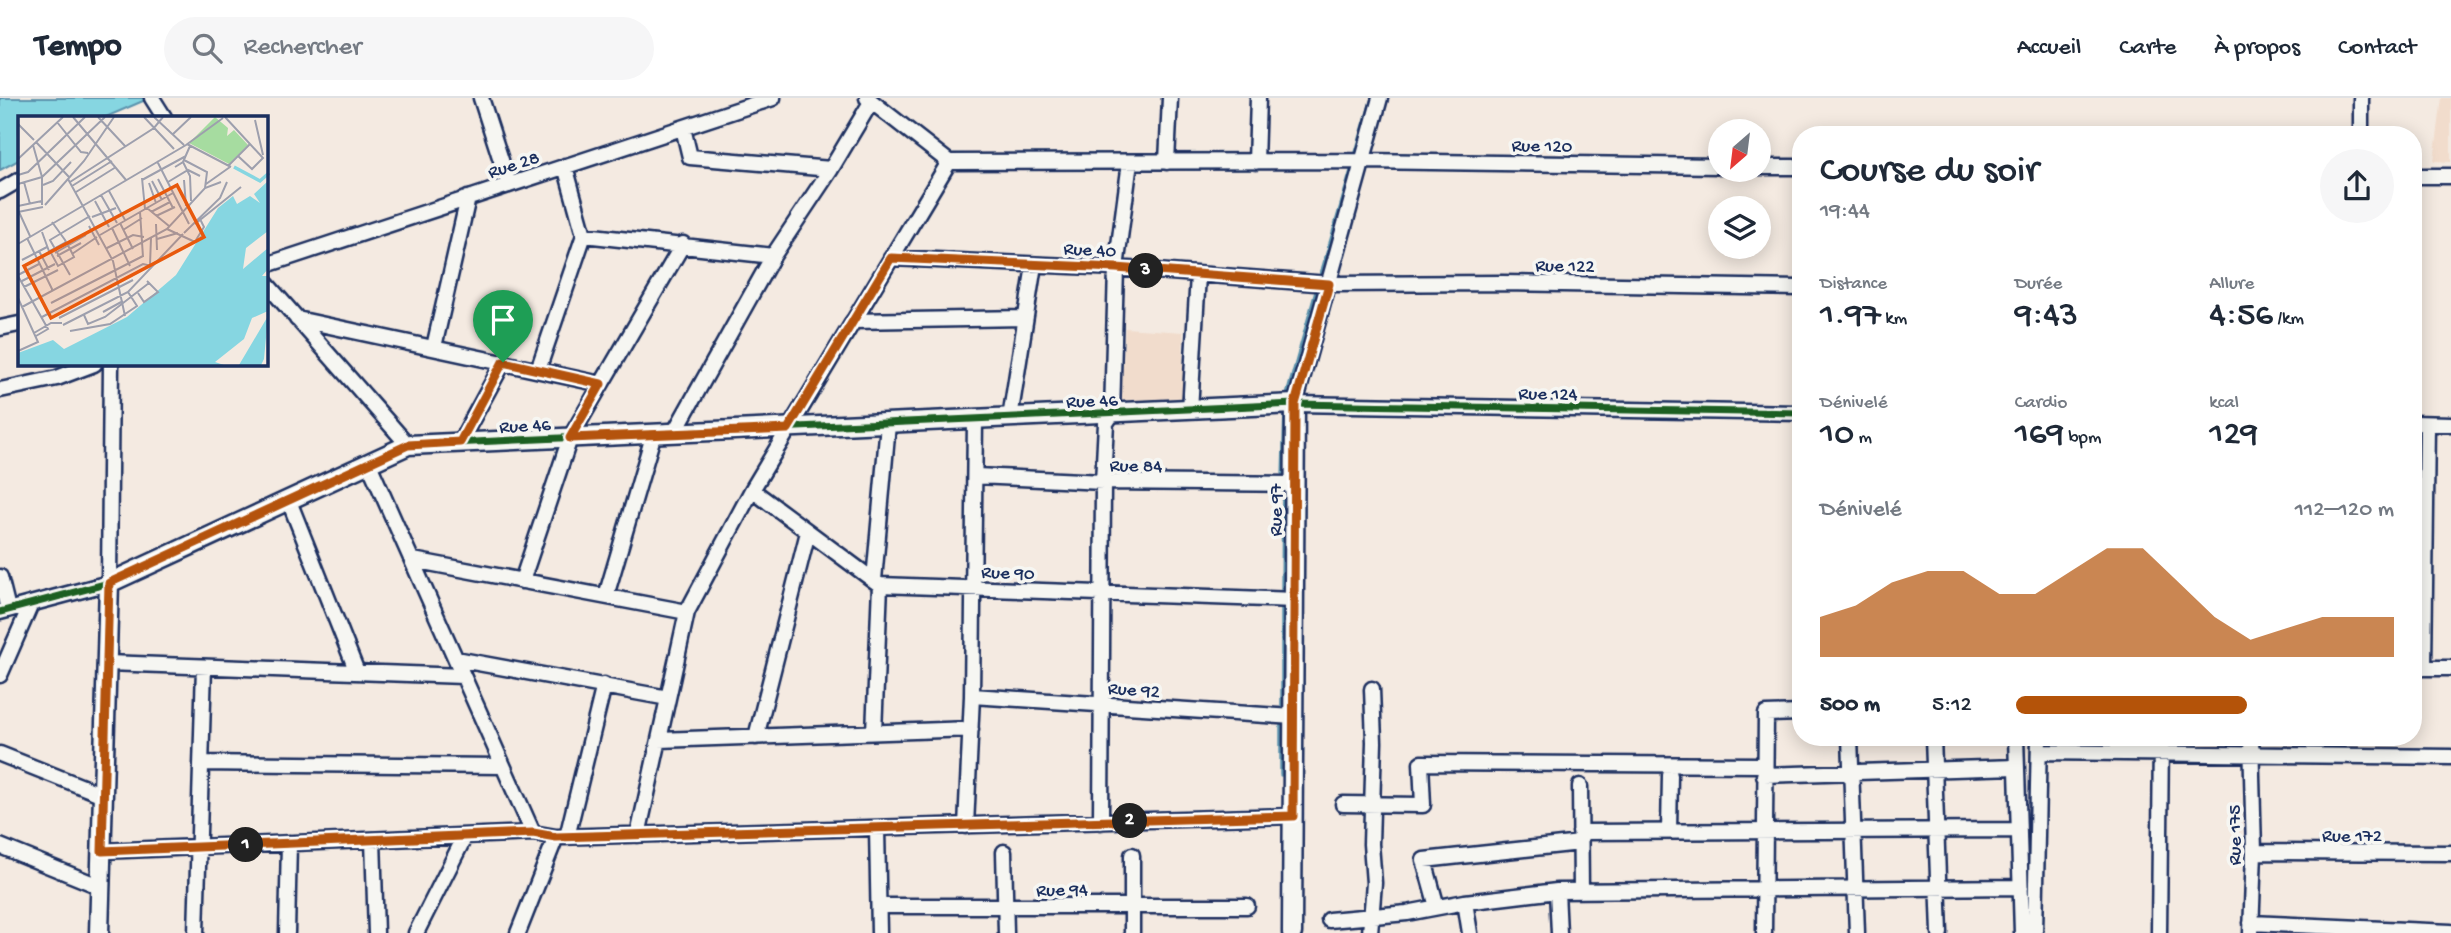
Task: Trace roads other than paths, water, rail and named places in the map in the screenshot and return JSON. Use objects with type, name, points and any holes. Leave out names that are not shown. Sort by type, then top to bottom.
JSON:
[{"type":"street","points":[[152,98],[162,116]]},
{"type":"street","points":[[481,98],[509,185]]},
{"type":"street","name":"Rue 28","points":[[268,264],[773,98]]},
{"type":"street","points":[[1167,162],[1170,98]]},
{"type":"street","points":[[1256,162],[1258,98]]},
{"type":"street","name":"Rue 97","points":[[1292,933],[1293,816],[1285,717],[1286,600],[1295,484],[1295,404],[1380,98]]},
{"type":"street","points":[[2361,98],[2361,126]]},
{"type":"street","points":[[638,835],[687,612],[788,429],[949,162],[869,100],[831,169],[773,256],[674,433]]},
{"type":"street","points":[[683,128],[690,157],[831,169]]},
{"type":"street","name":"Rue 120","points":[[949,162],[1363,161],[1708,166]]},
{"type":"street","points":[[1101,822],[1103,482],[1106,423],[1112,414],[1116,268],[1130,162]]},
{"type":"street","points":[[538,370],[584,235],[565,166]]},
{"type":"street","points":[[1771,167],[1792,167]]},
{"type":"street","points":[[2422,176],[2451,176]]},
{"type":"street","points":[[0,191],[18,181]]},
{"type":"street","points":[[434,348],[468,198]]},
{"type":"street","points":[[584,235],[773,256]]},
{"type":"street","points":[[522,581],[570,438],[683,244]]},
{"type":"street","name":"Rue 40","points":[[891,258],[1116,268],[1329,284]]},
{"type":"street","points":[[1010,418],[1034,265]]},
{"type":"street","points":[[1190,410],[1198,275]]},
{"type":"street","name":"Rue 122","points":[[1329,284],[1502,282],[1792,288]]},
{"type":"street","points":[[268,285],[408,445]]},
{"type":"street","points":[[853,321],[1026,318]]},
{"type":"street","points":[[298,319],[601,384]]},
{"type":"street","points":[[0,328],[18,324]]},
{"type":"street","points":[[460,442],[503,362]]},
{"type":"street","points":[[0,390],[57,379],[89,366]]},
{"type":"street","points":[[92,933],[99,933],[101,887],[109,583],[111,366]]},
{"type":"street","name":"Rue 46","points":[[4,611],[109,583],[408,445],[1295,404]]},
{"type":"street","name":"Rue 124","points":[[1295,404],[1792,413]]},
{"type":"street","points":[[966,826],[972,696],[975,419]]},
{"type":"street","points":[[874,732],[877,583],[888,424]]},
{"type":"street","points":[[2422,424],[2451,424]]},
{"type":"street","points":[[606,596],[654,433]]},
{"type":"street","points":[[369,464],[533,833]]},
{"type":"street","name":"Rue 84","points":[[976,475],[1103,482],[1295,484]]},
{"type":"street","points":[[752,491],[877,583]]},
{"type":"street","points":[[289,501],[357,672]]},
{"type":"street","points":[[757,737],[808,532]]},
{"type":"street","points":[[413,560],[687,612]]},
{"type":"street","points":[[0,577],[4,611]]},
{"type":"street","name":"Rue 90","points":[[877,583],[1286,600]]},
{"type":"street","points":[[0,675],[32,604]]},
{"type":"street","points":[[456,659],[668,698]]},
{"type":"street","points":[[107,663],[463,676]]},
{"type":"street","points":[[196,933],[204,667]]},
{"type":"street","points":[[2422,668],[2451,668]]},
{"type":"street","points":[[518,933],[561,837],[604,685]]},
{"type":"street","points":[[1370,933],[1374,883],[1372,688]]},
{"type":"street","name":"Rue 92","points":[[972,696],[1285,717]]},
{"type":"street","points":[[1764,933],[1766,714],[1792,713]]},
{"type":"street","points":[[659,740],[971,729]]},
{"type":"street","points":[[1851,746],[1857,933]]},
{"type":"street","points":[[1933,746],[1940,933]]},
{"type":"street","points":[[2017,746],[2022,933]]},
{"type":"street","points":[[2035,933],[2039,746]]},
{"type":"street","points":[[2159,933],[2161,746]]},
{"type":"street","name":"Rue 175","points":[[2251,746],[2251,928]]},
{"type":"street","points":[[2039,752],[2451,757]]},
{"type":"street","points":[[0,754],[103,795]]},
{"type":"street","points":[[201,763],[503,766]]},
{"type":"street","points":[[1343,804],[1423,805],[1421,763],[1852,772],[2018,768]]},
{"type":"street","points":[[1669,832],[1670,775]]},
{"type":"street","points":[[1580,786],[1581,891]]},
{"type":"street","points":[[102,851],[533,833],[561,837],[1293,816]]},
{"type":"street","points":[[877,828],[879,933]]},
{"type":"street","points":[[1437,907],[1424,860],[1580,837],[1669,832],[2019,830]]},
{"type":"street","points":[[416,933],[465,836]]},
{"type":"street","points":[[373,839],[376,933]]},
{"type":"street","points":[[287,933],[289,843]]},
{"type":"street","points":[[0,846],[101,887]]},
{"type":"street","points":[[1004,852],[1006,933]]},
{"type":"street","name":"Rue 172","points":[[2253,852],[2451,853]]},
{"type":"street","points":[[1132,855],[1132,933]]},
{"type":"street","points":[[1329,920],[1370,917],[1557,891],[2021,887]]},
{"type":"street","points":[[1557,891],[1559,933]]},
{"type":"street","points":[[1465,902],[1470,933]]},
{"type":"street","name":"Rue 94","points":[[879,906],[1247,906]]},
{"type":"street","points":[[2251,928],[2451,932]]},
{"type":"water","points":[[0,98],[150,98],[108,116],[18,116],[18,161],[0,170]]},
{"type":"waterway","points":[[1355,156],[1372,98]]},
{"type":"waterway","points":[[1319,281],[1353,164]]},
{"type":"waterway","points":[[1286,399],[1317,288]]},
{"type":"waterway","points":[[1283,479],[1285,410]]},
{"type":"waterway","points":[[1282,594],[1283,487]]},
{"type":"waterway","points":[[1282,602],[1282,713]]},
{"type":"waterway","points":[[1281,721],[1281,775]]}]
